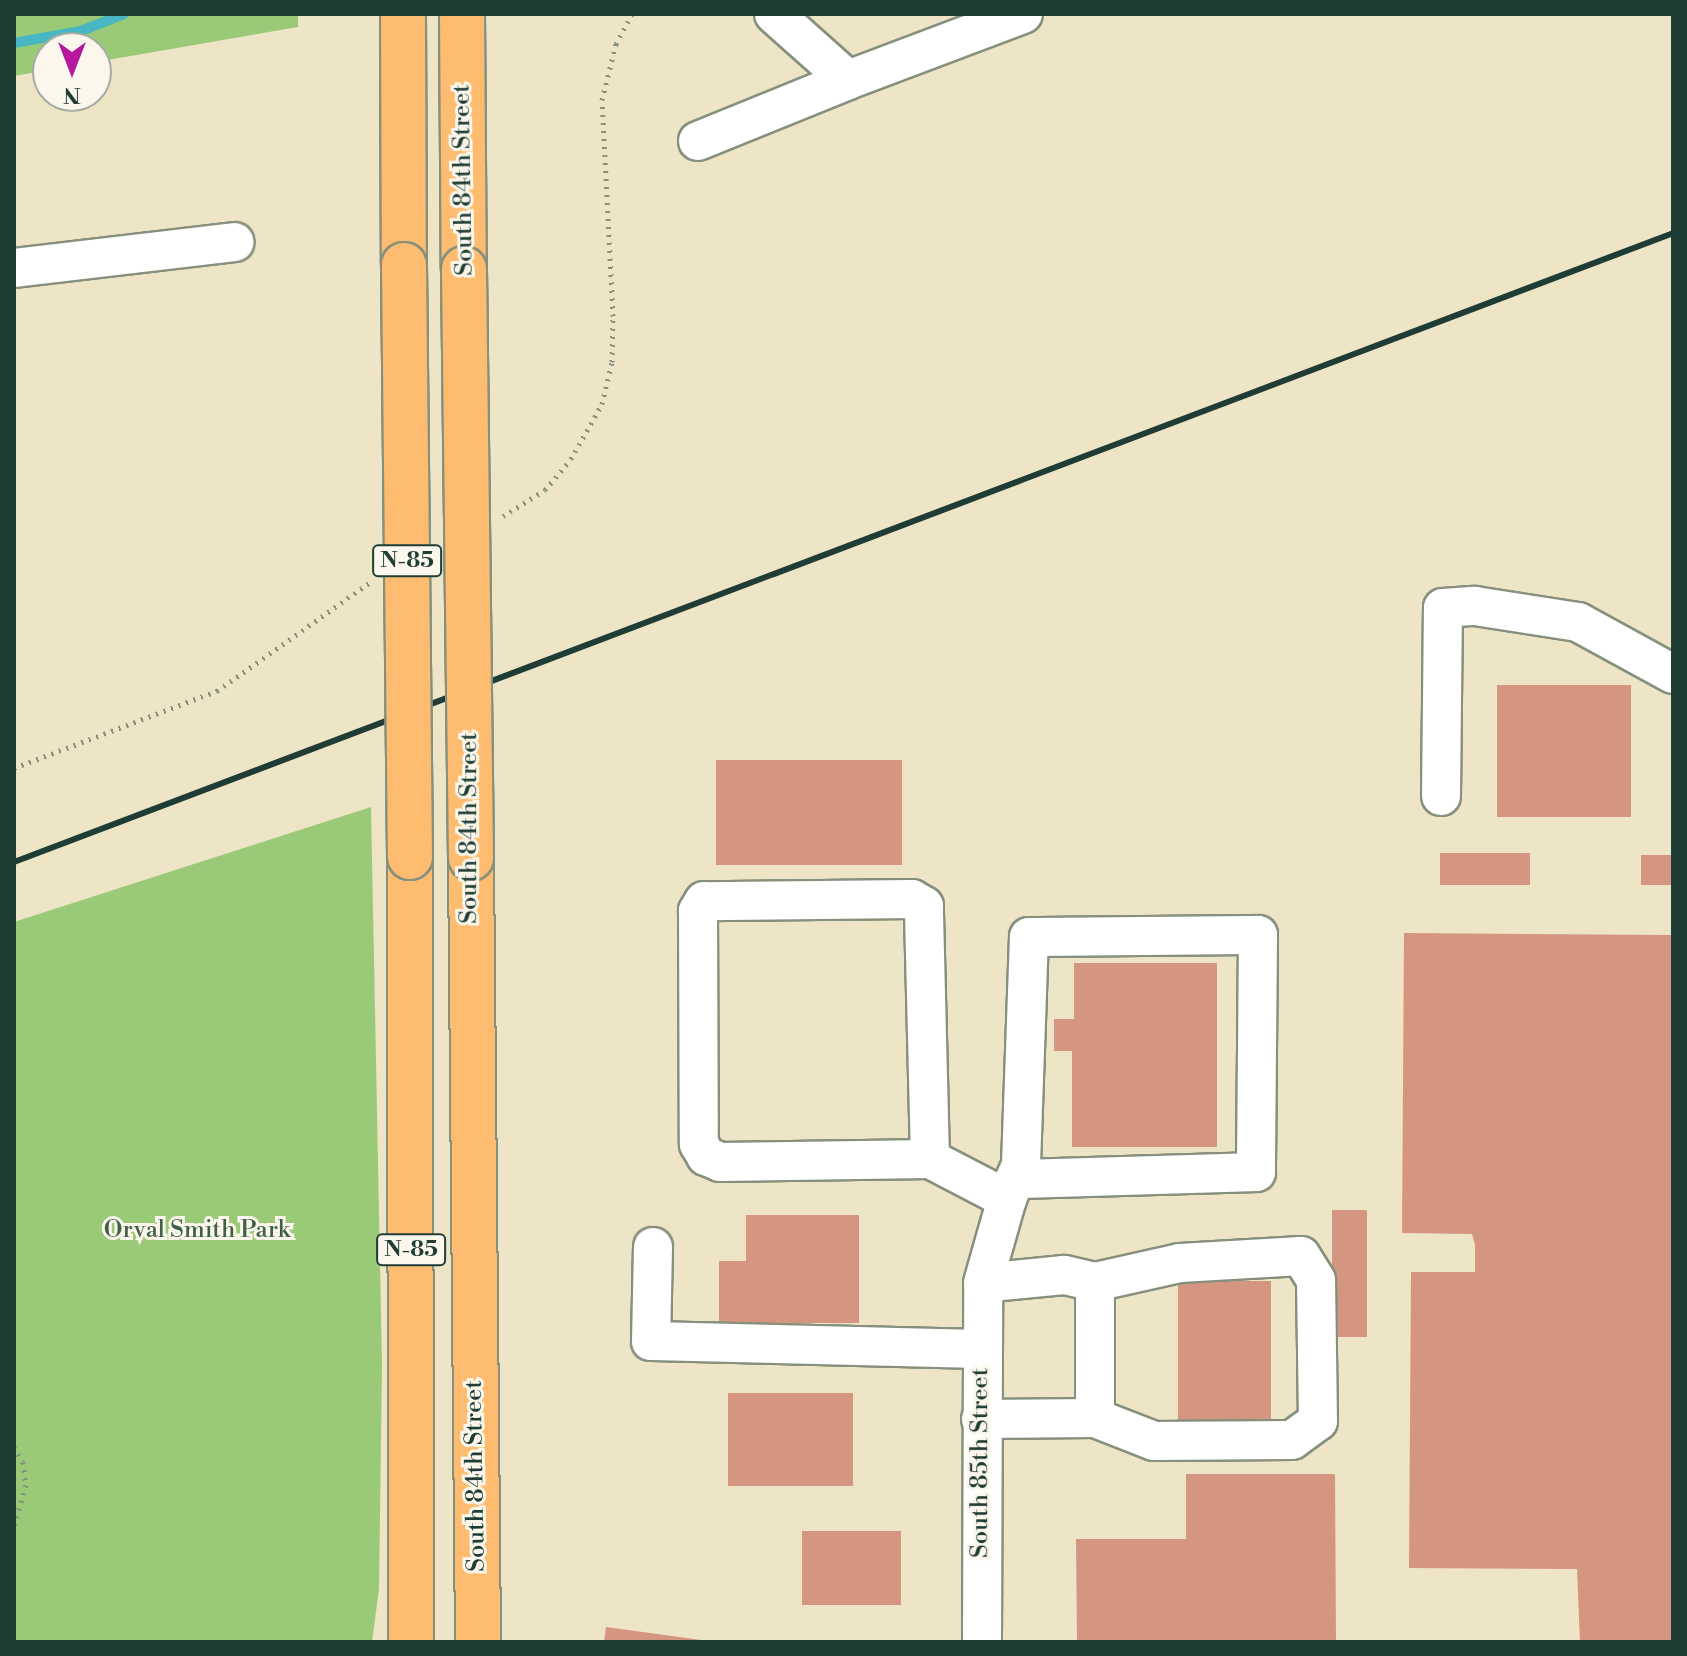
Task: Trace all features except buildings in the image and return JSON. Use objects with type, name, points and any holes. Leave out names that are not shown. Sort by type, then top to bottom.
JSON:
[{"type":"main road","name":"N-85","points":[[403,14],[410,857],[411,1642]]},
{"type":"main road","name":"South 84th Street","points":[[462,14],[478,1642]]},
{"type":"street","points":[[774,14],[848,80]]},
{"type":"street","points":[[698,141],[1023,14]]},
{"type":"street","points":[[14,268],[234,242]]},
{"type":"street","points":[[1441,796],[1443,608],[1475,606],[1578,622],[1673,674]]},
{"type":"street","points":[[930,1159],[924,906],[912,899],[704,901],[698,911],[699,1144],[706,1156],[720,1162],[930,1159],[1011,1189]]},
{"type":"street","name":"South 85th Street","points":[[982,1642],[983,1283],[1011,1189],[1021,1165],[1029,937],[1258,935],[1256,1172],[1011,1189]]},
{"type":"street","points":[[653,1247],[651,1341],[981,1349]]},
{"type":"street","points":[[981,1419],[1095,1418],[1154,1441],[1292,1440],[1318,1421],[1316,1280],[1301,1256],[1180,1263],[1095,1282],[1064,1275],[983,1283]]},
{"type":"street","points":[[1095,1282],[1095,1418]]},
{"type":"path","points":[[14,1447],[23,1462],[26,1485],[14,1526]]},
{"type":"green space","points":[[14,14],[298,14],[298,27],[112,59],[112,32],[32,32],[32,73],[14,76]]},
{"type":"green space","name":"Orval Smith Park","points":[[371,807],[382,1365],[379,1589],[372,1642],[14,1642],[14,922]]},
{"type":"waterway","points":[[14,43],[81,31],[124,14]]},
{"type":"railway","points":[[14,862],[1673,233]]}]
